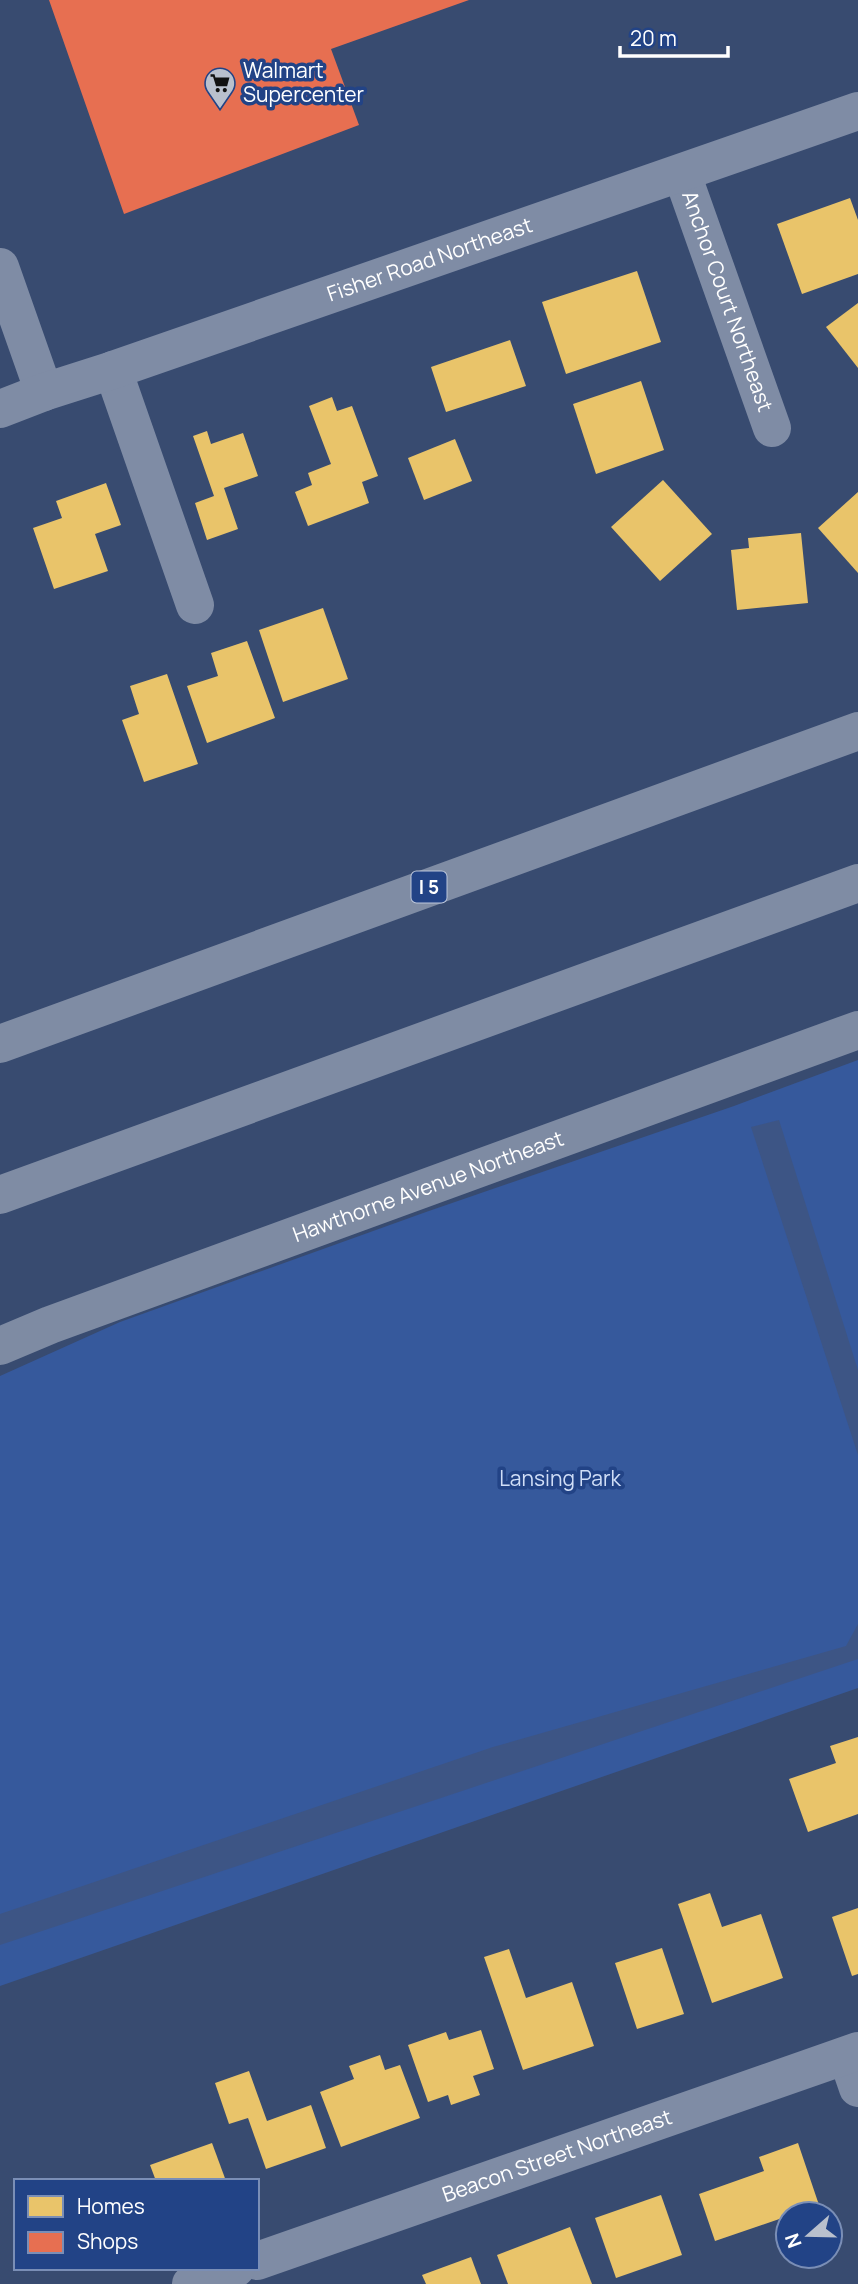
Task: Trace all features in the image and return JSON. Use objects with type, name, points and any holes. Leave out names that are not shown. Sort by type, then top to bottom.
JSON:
[{"type":"highway","name":"I 5","points":[[0,1044],[858,731]]},
{"type":"highway","points":[[0,1195],[858,883]]},
{"type":"main road","name":"Hawthorne Avenue Northeast","points":[[0,1346],[383,1202],[858,1030]]},
{"type":"street","name":"Fisher Road Northeast","points":[[0,409],[858,111]]},
{"type":"street","name":"Anchor Court Northeast","points":[[682,174],[772,428]]},
{"type":"street","points":[[0,267],[44,392]]},
{"type":"street","points":[[113,370],[195,605]]},
{"type":"street","name":"Beacon Street Northeast","points":[[259,2260],[854,2065]]},
{"type":"street","points":[[191,2284],[230,2270]]},
{"type":"green space","name":"Lansing Park","points":[[858,1060],[858,1688],[0,1986],[0,1376],[120,1322]]},
{"type":"shaded area","points":[[779,1120],[858,1370],[858,1455],[751,1127]]},
{"type":"shaded area","points":[[858,1624],[858,1659],[0,1945],[0,1914],[493,1747],[846,1646]]},
{"type":"building: Homes","points":[[850,198],[858,220],[858,274],[802,294],[777,224]]},
{"type":"building: Homes","points":[[637,271],[661,342],[566,374],[542,302]]},
{"type":"building: Homes","points":[[858,303],[858,368],[826,327]]},
{"type":"building: Homes","points":[[510,340],[526,386],[446,412],[431,367]]},
{"type":"building: Homes","points":[[641,381],[664,450],[596,474],[573,404]]},
{"type":"building: Homes","points":[[332,397],[337,411],[352,406],[378,476],[362,482],[369,503],[308,526],[295,492],[312,485],[308,473],[331,464],[309,406]]},
{"type":"building: Homes","points":[[207,431],[211,444],[243,433],[258,476],[224,488],[238,529],[207,540],[195,503],[214,496],[193,436]]},
{"type":"building: Homes","points":[[455,439],[472,481],[424,500],[408,458]]},
{"type":"building: Homes","points":[[663,480],[712,534],[660,581],[611,527]]},
{"type":"building: Homes","points":[[106,483],[121,525],[95,534],[108,571],[54,589],[33,528],[62,518],[56,501]]},
{"type":"building: Homes","points":[[858,492],[858,573],[818,528]]},
{"type":"building: Homes","points":[[801,533],[808,603],[737,610],[731,550],[749,548],[748,538]]},
{"type":"building: Homes","points":[[323,608],[348,679],[283,702],[259,630]]},
{"type":"building: Homes","points":[[247,641],[275,718],[207,743],[187,686],[218,676],[211,653]]},
{"type":"building: Homes","points":[[167,674],[198,764],[144,782],[122,720],[139,714],[130,686]]},
{"type":"building: Homes","points":[[858,1737],[858,1814],[808,1832],[789,1779],[836,1763],[830,1746]]},
{"type":"building: Homes","points":[[710,1893],[722,1927],[761,1914],[783,1978],[712,2003],[678,1904]]},
{"type":"building: Homes","points":[[858,1908],[858,1974],[852,1976],[832,1917]]},
{"type":"building: Homes","points":[[662,1948],[684,2014],[637,2029],[615,1963]]},
{"type":"building: Homes","points":[[509,1949],[526,1998],[572,1982],[594,2046],[523,2070],[484,1957]]},
{"type":"building: Homes","points":[[481,2030],[494,2069],[473,2076],[480,2095],[451,2105],[448,2095],[428,2102],[408,2045],[446,2032],[449,2040]]},
{"type":"building: Homes","points":[[380,2055],[385,2070],[400,2065],[420,2118],[341,2147],[320,2092],[354,2079],[349,2066]]},
{"type":"building: Homes","points":[[249,2071],[267,2121],[311,2105],[326,2148],[266,2169],[248,2118],[229,2124],[215,2083]]},
{"type":"building: Homes","points":[[212,2143],[225,2179],[155,2179],[150,2165]]},
{"type":"building: Homes","points":[[798,2143],[817,2200],[774,2200],[774,2221],[715,2241],[699,2194],[764,2171],[759,2157]]},
{"type":"building: Homes","points":[[661,2195],[682,2255],[616,2278],[595,2218]]},
{"type":"building: Homes","points":[[570,2227],[592,2284],[508,2284],[497,2255]]},
{"type":"building: Homes","points":[[471,2257],[481,2284],[426,2284],[422,2275]]},
{"type":"building: Shops","name":"Walmart Supercenter","points":[[49,0],[469,0],[331,49],[359,125],[124,214]]},
{"type":"place","name":"Walmart Supercenter","points":[[220,110]]}]
